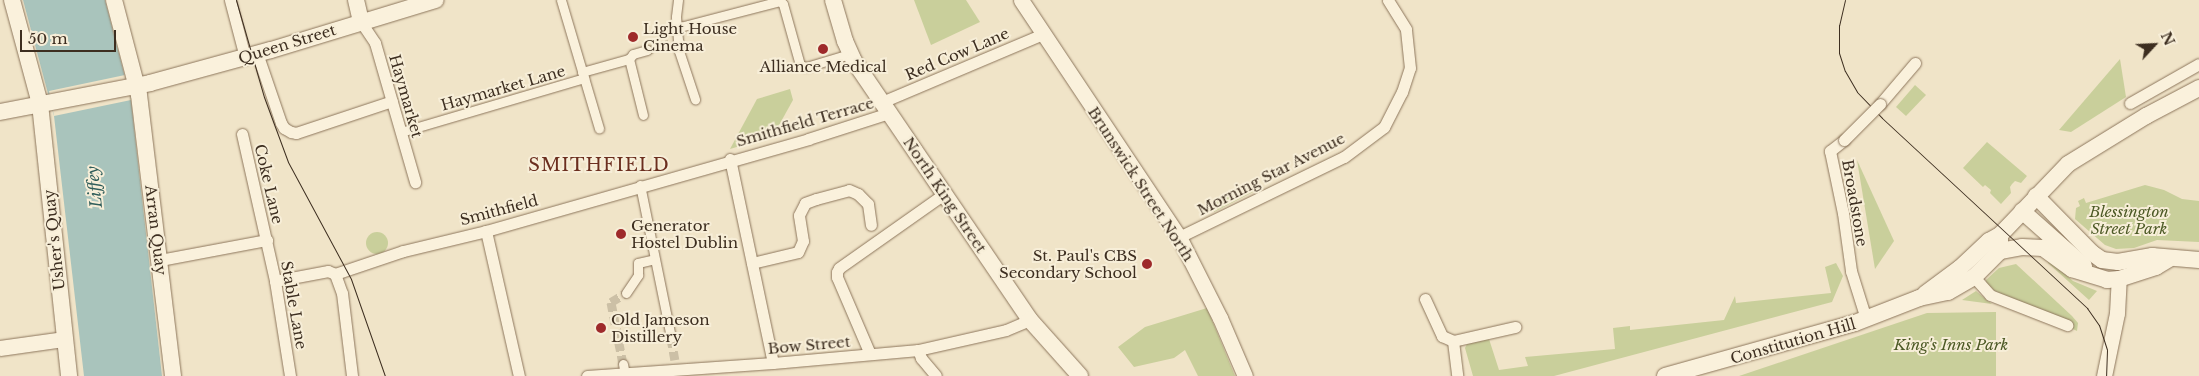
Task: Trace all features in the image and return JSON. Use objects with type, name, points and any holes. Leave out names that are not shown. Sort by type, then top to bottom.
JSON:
[{"type":"main road","name":"Usher's Quay","points":[[12,0],[45,104],[64,339],[69,376]]},
{"type":"main road","name":"Arran Quay","points":[[114,0],[134,86],[160,260],[174,376]]},
{"type":"main road","points":[[356,0],[361,22]]},
{"type":"main road","name":"Queen Street","points":[[0,112],[134,86],[251,55],[436,0]]},
{"type":"main road","name":"North King Street","points":[[833,0],[850,54],[1030,320],[1080,376]]},
{"type":"main road","name":"Constitution Hill","points":[[1665,376],[1866,320],[1919,298],[1948,292],[1974,277],[2022,211],[2069,163],[2146,116],[2199,88]]},
{"type":"main road","points":[[2036,196],[2092,253],[2102,260],[2118,262],[2152,256],[2199,260]]},
{"type":"main road","points":[[2022,211],[2096,277]]},
{"type":"main road","name":"Constitution Hill","points":[[1919,298],[1960,268],[1988,241],[2000,243]]},
{"type":"main road","points":[[2000,243],[2043,248],[2072,269],[2096,277],[2119,279],[2156,267],[2171,258]]},
{"type":"street","points":[[230,0],[251,55],[284,128],[291,132],[296,132],[392,101]]},
{"type":"street","points":[[561,0],[599,128]]},
{"type":"street","points":[[678,0],[675,42],[687,80],[696,99]]},
{"type":"street","name":"Brunswick Street North","points":[[1021,0],[1179,237],[1220,318],[1245,376]]},
{"type":"street","name":"Morning Star Avenue","points":[[1179,237],[1344,158],[1384,127],[1402,92],[1410,68],[1406,29],[1388,0]]},
{"type":"street","points":[[676,28],[780,1],[783,4],[800,65],[806,67],[850,54]]},
{"type":"street","name":"Haymarket","points":[[361,22],[375,43],[415,182]]},
{"type":"street","name":"Red Cow Lane","points":[[886,107],[1043,34]]},
{"type":"street","name":"Haymarket Lane","points":[[401,132],[583,75],[647,50]]},
{"type":"street","points":[[631,56],[643,115]]},
{"type":"street","name":"Broadstone","points":[[1866,320],[1851,271],[1830,151],[1844,140],[1880,104],[1915,63]]},
{"type":"street","points":[[2130,103],[2199,64]]},
{"type":"street","name":"Smithfield Terrace","points":[[730,159],[808,138],[886,107]]},
{"type":"street","name":"Coke Lane","points":[[242,134],[263,230],[267,240]]},
{"type":"street","points":[[730,159],[773,363]]},
{"type":"street","name":"Smithfield","points":[[276,280],[328,271],[335,274],[403,251],[471,233],[486,231],[730,159]]},
{"type":"street","points":[[640,185],[671,338]]},
{"type":"street","points":[[752,263],[798,252],[803,241],[799,215],[805,203],[816,199],[849,190],[858,194],[868,204],[871,225]]},
{"type":"street","points":[[870,354],[837,278],[837,272],[839,268],[944,194]]},
{"type":"street","points":[[486,231],[519,376]]},
{"type":"street","points":[[160,260],[267,240]]},
{"type":"street","name":"Stable Lane","points":[[267,240],[276,280],[290,376]]},
{"type":"street","points":[[626,293],[638,276],[638,263],[655,259]]},
{"type":"street","points":[[335,274],[342,293],[352,376]]},
{"type":"street","points":[[1974,277],[1990,295],[2067,325]]},
{"type":"street","points":[[2104,376],[2117,313],[2119,279]]},
{"type":"street","points":[[1425,299],[1442,336],[1453,341],[1515,327]]},
{"type":"street","name":"Bow Street","points":[[594,376],[624,369],[676,365],[773,363],[918,350],[1006,330],[1030,320]]},
{"type":"street","points":[[0,348],[64,339]]},
{"type":"street","points":[[1453,341],[1457,376]]},
{"type":"street","points":[[918,350],[921,358],[936,376]]},
{"type":"green space","points":[[914,0],[966,0],[980,22],[931,45]]},
{"type":"green space","points":[[2120,59],[2126,97],[2071,132],[2059,130]]},
{"type":"green space","points":[[1915,85],[1926,95],[1906,116],[1896,107]]},
{"type":"green space","points":[[790,89],[793,100],[773,136],[730,149],[757,99]]},
{"type":"green space","points":[[1987,142],[2027,176],[2021,183],[2015,181],[2012,184],[2010,187],[2011,193],[2001,204],[1990,193],[1991,190],[1985,185],[1983,187],[1963,168]]},
{"type":"green space","points":[[1857,160],[1894,241],[1875,269]]},
{"type":"green space","points":[[1249,183],[1251,186],[1256,184],[1259,189],[1214,212],[1210,202]]},
{"type":"green space","name":"Blessington Street Park","points":[[2145,185],[2164,190],[2182,199],[2199,201],[2199,242],[2157,240],[2134,248],[2116,249],[2105,245],[2075,219],[2076,208],[2080,206],[2078,201],[2084,198],[2086,203]]},
{"type":"green space","points":[[377,232],[385,235],[388,243],[385,251],[377,254],[369,251],[366,243],[369,235]]},
{"type":"green space","points":[[2050,260],[2073,281],[2097,291],[2089,300],[2048,263]]},
{"type":"green space","points":[[1836,263],[1843,276],[1832,302],[1554,376],[1473,376],[1465,348],[1467,344],[1489,339],[1499,370],[1528,366],[1525,357],[1615,349],[1613,328],[1630,326],[1630,330],[1724,320],[1735,296],[1736,303],[1831,293],[1825,267]]},
{"type":"green space","points":[[2016,264],[2072,316],[2078,323],[2077,331],[1991,289],[1986,283],[1986,280],[1999,268]]},
{"type":"green space","points":[[1976,291],[1988,301],[1992,304],[1962,300]]},
{"type":"green space","points":[[1207,308],[1235,376],[1198,376],[1185,350],[1174,358],[1134,367],[1118,347],[1145,327]]},
{"type":"green space","name":"King's Inns Park","points":[[1996,312],[1996,376],[1739,376],[1927,313]]},
{"type":"water","name":"Liffey","points":[[23,0],[105,0],[131,100],[162,376],[84,376],[54,116]]},
{"type":"pier","points":[[125,75],[131,100],[54,116],[49,91]]},
{"type":"tunnel","points":[[647,50],[672,43]]},
{"type":"tunnel","points":[[623,364],[611,302],[626,293]]},
{"type":"tunnel","points":[[671,338],[675,360]]},
{"type":"tram line","points":[[236,0],[264,97],[288,162],[351,279],[385,376]]},
{"type":"tram line","points":[[1845,0],[1839,25],[1839,53],[1845,71],[1857,92],[1882,118],[2087,308],[2099,325],[2107,350],[2106,376]]},
{"type":"place","name":"Light House Cinema","points":[[633,37]]},
{"type":"place","name":"Alliance Medical","points":[[823,49]]},
{"type":"place","name":"Generator Hostel Dublin","points":[[621,234]]},
{"type":"place","name":"St. Paul's CBS Secondary School","points":[[1147,264]]},
{"type":"place","name":"Old Jameson Distillery","points":[[601,328]]},
{"type":"district","name":"SMITHFIELD","points":[[599,165]]}]
